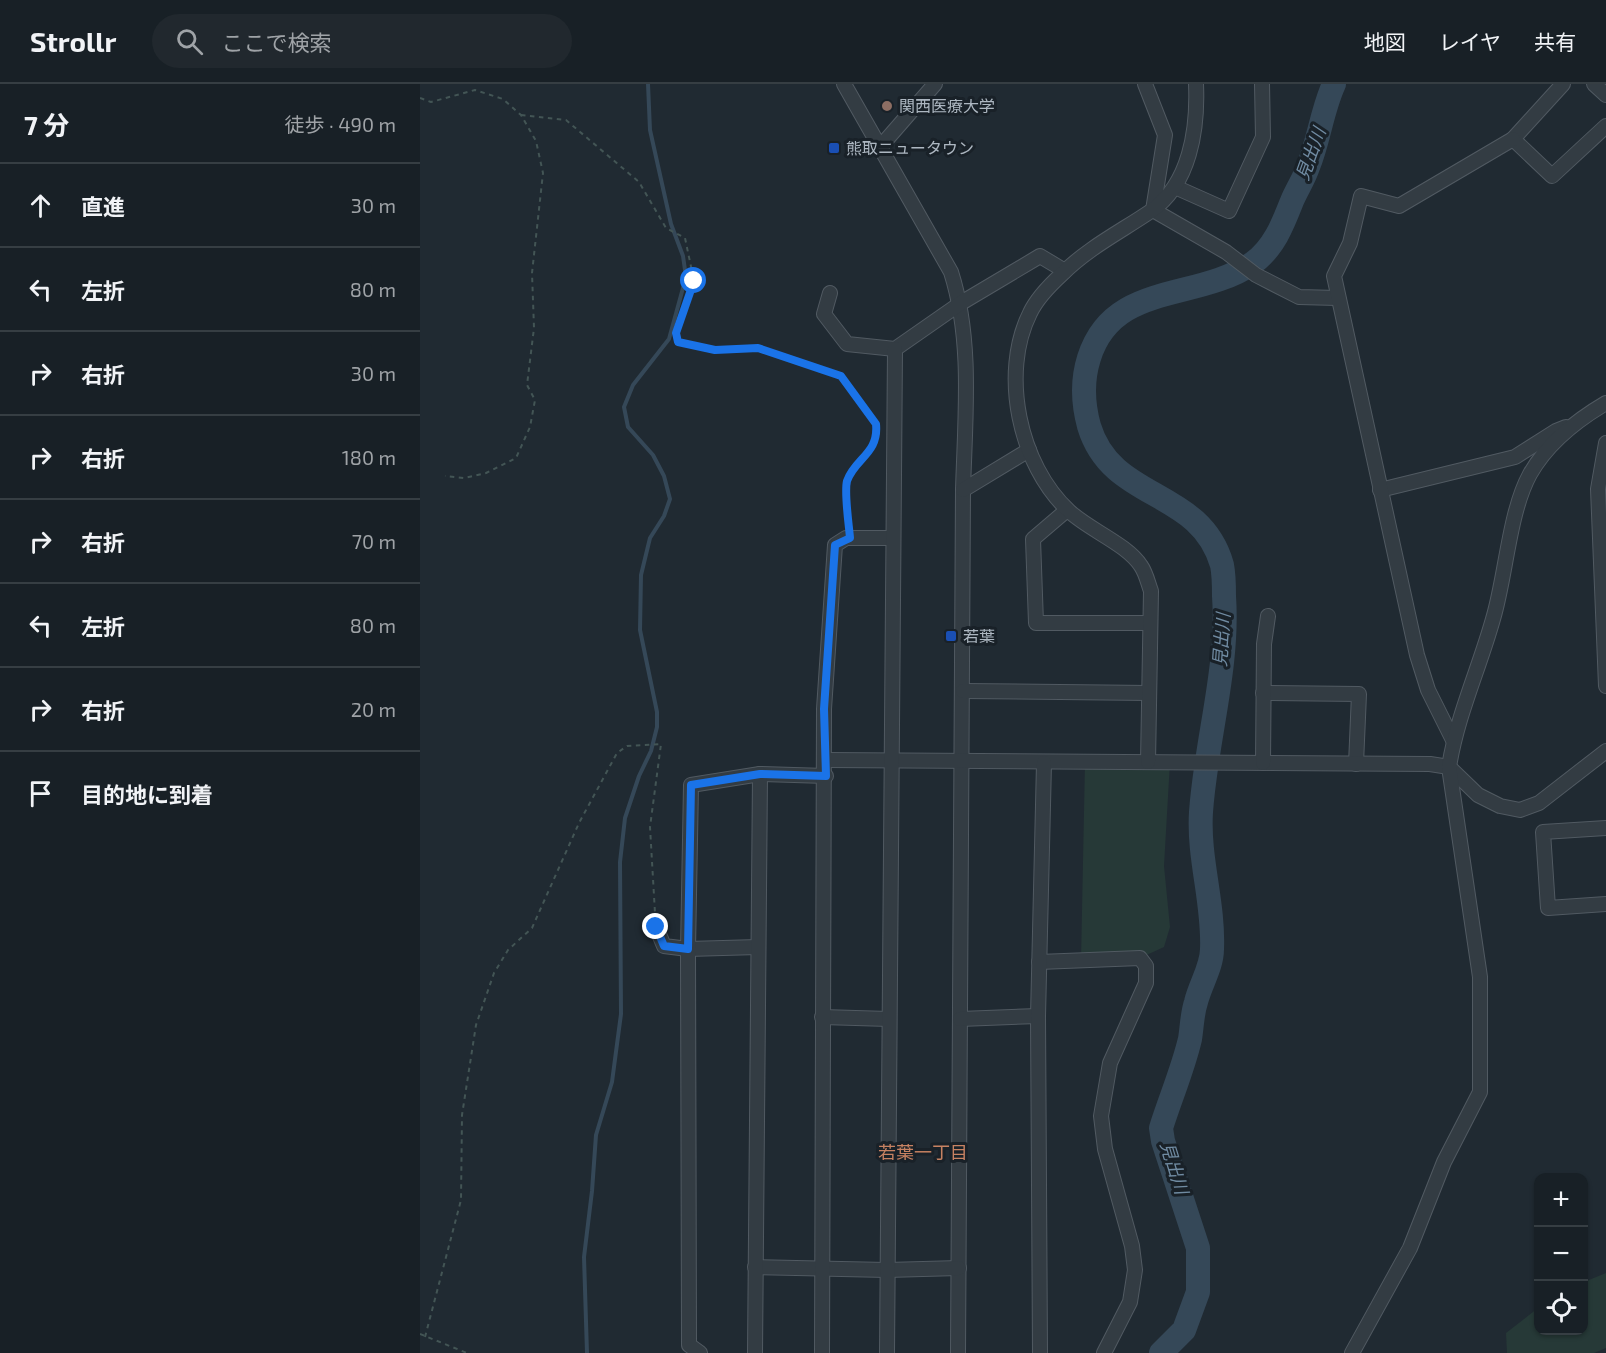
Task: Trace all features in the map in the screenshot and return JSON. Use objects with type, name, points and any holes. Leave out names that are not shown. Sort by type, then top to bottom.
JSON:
[{"type":"street","points":[[844,84],[951,272],[961,303],[966,384],[963,490],[958,1353]]},
{"type":"street","points":[[881,146],[935,84]]},
{"type":"street","points":[[1144,84],[1165,135],[1153,210]]},
{"type":"street","points":[[1148,762],[1151,591],[1142,566],[1131,555],[1088,528],[1067,510],[1042,475],[1029,450],[1018,413],[1018,349],[1030,313],[1049,286],[1093,248],[1153,210],[1175,187],[1192,144],[1196,84]]},
{"type":"street","points":[[1175,187],[1229,211],[1263,137],[1262,84]]},
{"type":"street","points":[[1453,740],[1428,690],[1417,655],[1334,276],[1350,243],[1361,196],[1399,206],[1513,138],[1563,84]]},
{"type":"street","points":[[1594,84],[1606,95]]},
{"type":"street","points":[[1513,138],[1552,176],[1606,126]]},
{"type":"street","points":[[1153,210],[1226,252],[1256,275],[1299,297],[1337,298]]},
{"type":"street","points":[[830,293],[824,314],[847,344],[895,350],[961,303],[1040,256],[1065,271]]},
{"type":"street","points":[[887,1353],[895,350]]},
{"type":"street","points":[[1352,1353],[1410,1248],[1444,1162],[1480,1092],[1480,977],[1449,767],[1453,740],[1494,619],[1517,512],[1530,474],[1552,446],[1574,424],[1606,402]]},
{"type":"street","points":[[1380,490],[1515,457],[1556,431],[1574,424]]},
{"type":"street","points":[[1606,442],[1598,489],[1606,686]]},
{"type":"street","points":[[963,490],[1029,450]]},
{"type":"street","points":[[1067,510],[1033,539],[1036,623],[1150,623]]},
{"type":"street","points":[[822,1353],[822,1017],[826,776],[824,709],[835,545],[850,538],[893,538]]},
{"type":"street","points":[[1263,763],[1264,644],[1268,616]]},
{"type":"street","points":[[963,691],[1149,693]]},
{"type":"street","points":[[1263,693],[1359,694],[1356,764]]},
{"type":"street","points":[[826,760],[1430,764],[1449,767],[1478,795],[1500,806],[1520,810],[1539,803],[1606,751]]},
{"type":"street","points":[[1040,1353],[1038,1016],[1044,763]]},
{"type":"street","points":[[700,1353],[689,1345],[688,949],[691,785],[760,774],[826,776]]},
{"type":"street","points":[[755,1353],[760,774]]},
{"type":"street","points":[[1606,828],[1543,832],[1548,908],[1606,903]]},
{"type":"street","points":[[656,927],[664,946],[688,949],[758,947]]},
{"type":"street","points":[[1039,962],[1140,958],[1146,966],[1146,983],[1124,1027],[1110,1063],[1101,1116],[1105,1149],[1122,1206],[1135,1270],[1130,1302],[1104,1353]]},
{"type":"street","points":[[960,1019],[1038,1016]]},
{"type":"street","points":[[822,1017],[889,1019]]},
{"type":"street","points":[[755,1267],[887,1270],[958,1268]]},
{"type":"path","points":[[420,98],[431,102],[475,90],[503,99],[521,115],[536,141],[543,173],[532,273],[534,328],[527,385],[535,400],[530,427],[516,458],[486,473],[464,478],[445,476]]},
{"type":"path","points":[[521,115],[566,120],[639,182],[666,228],[685,238],[694,281],[676,333],[678,342],[715,350],[758,348],[841,376],[876,424],[877,433],[874,444],[847,481],[850,538]]},
{"type":"path","points":[[425,1337],[461,1200],[465,1082],[476,1025],[494,973],[508,950],[532,928],[579,823],[617,753],[627,746],[661,744],[650,827],[656,927]]},
{"type":"path","points":[[420,1334],[467,1353]]},
{"type":"green space","points":[[1085,762],[1170,762],[1164,866],[1170,927],[1164,947],[1140,958],[1081,960]]},
{"type":"green space","points":[[1606,1273],[1606,1348],[1594,1353],[1507,1353],[1506,1333],[1534,1311],[1534,1335],[1588,1335],[1588,1280]]},
{"type":"waterway","points":[[587,1353],[584,1257],[596,1135],[612,1082],[621,1014],[620,862],[625,818],[639,776],[651,751],[657,727],[657,712],[640,630],[641,575],[650,538],[664,516],[670,499],[664,476],[653,455],[628,427],[624,407],[633,385],[669,339],[686,277],[683,256],[671,224],[650,130],[648,84]]},
{"type":"waterway","name":"見出川","points":[[1161,1353],[1184,1330],[1198,1292],[1198,1248],[1163,1141],[1161,1128],[1187,1050],[1195,1007],[1211,956],[1211,915],[1202,846],[1201,812],[1223,650],[1224,577],[1222,565],[1211,540],[1195,521],[1135,483],[1116,469],[1100,451],[1087,418],[1085,375],[1089,358],[1101,333],[1117,316],[1136,304],[1231,275],[1253,263],[1267,250],[1281,227],[1306,171],[1334,84]]},
{"type":"place","name":"関西医療大学","points":[[887,106]]},
{"type":"place","name":"熊取ニュータウン","points":[[834,148]]},
{"type":"place","name":"若葉","points":[[951,636]]},
{"type":"district","name":"若葉一丁目","points":[[923,1153]]},
{"type":"route","points":[[656,927],[658,938],[664,946],[688,949],[691,785],[760,774],[826,776],[824,709],[835,545],[850,538],[847,481],[874,444],[877,433],[876,424],[841,376],[758,348],[715,350],[692,347],[678,342],[676,333],[694,281]]}]
